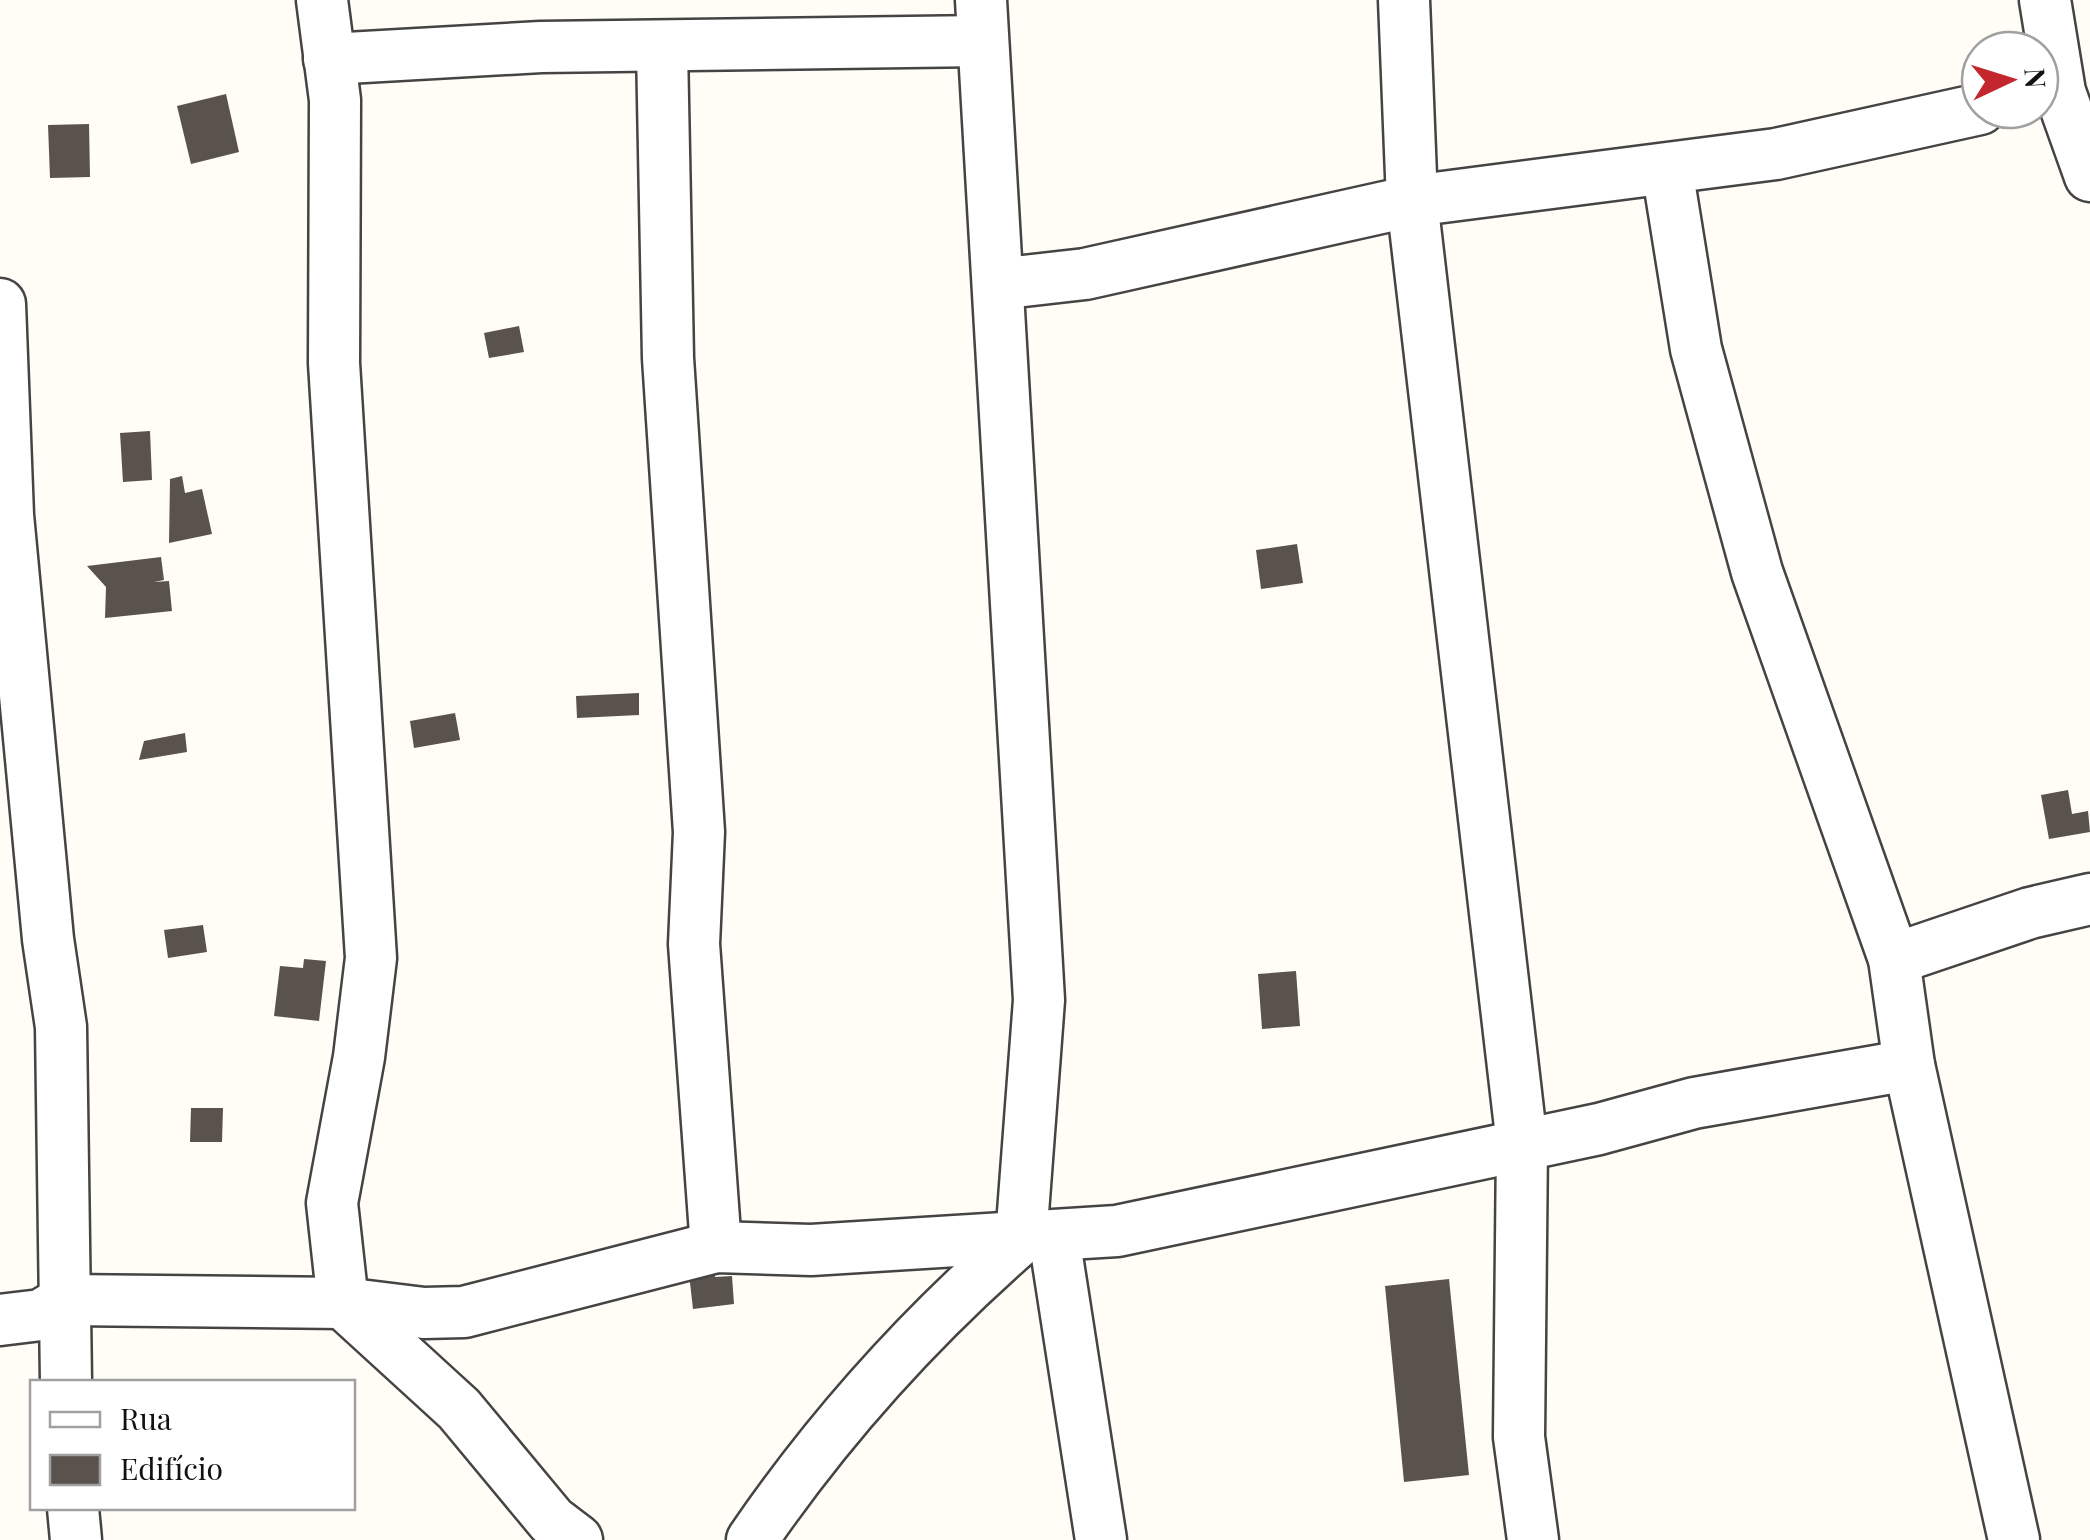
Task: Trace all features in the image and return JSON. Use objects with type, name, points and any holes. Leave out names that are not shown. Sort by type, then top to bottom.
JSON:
[{"type":"street","points":[[322,0],[335,100],[334,363],[371,958],[359,1057],[332,1203],[343,1303],[459,1409],[552,1521],[577,1540]]},
{"type":"street","points":[[1404,0],[1412,201],[1522,1144],[1519,1437],[1533,1540]]},
{"type":"street","points":[[2045,0],[2063,91],[2090,176]]},
{"type":"street","points":[[329,59],[541,47],[662,48],[982,21],[1039,1000],[1038,1238],[1100,1540]]},
{"type":"street","points":[[662,48],[668,358],[699,832],[694,944],[716,1247]]},
{"type":"street","points":[[998,284],[1085,274],[1412,201],[1776,154],[1960,113]]},
{"type":"street","points":[[1667,170],[1696,350],[1756,572],[1894,959],[1909,1065],[2014,1540]]},
{"type":"street","points":[[0,304],[8,515],[48,939],[61,1027],[66,1380]]},
{"type":"street","points":[[1894,959],[2030,912],[2090,898]]},
{"type":"street","points":[[0,1320],[42,1316],[66,1300],[343,1303],[424,1313],[464,1312],[716,1247],[811,1250],[1117,1232],[1694,1104],[1909,1065]]},
{"type":"street","points":[[752,1540],[785,1492],[944,1306],[1038,1238]]},
{"type":"street","points":[[72,1510],[76,1540]]},
{"type":"building","points":[[226,94],[239,152],[191,164],[177,106]]},
{"type":"building","points":[[89,124],[90,177],[50,178],[48,125]]},
{"type":"building","points":[[519,326],[524,352],[489,358],[484,333]]},
{"type":"building","points":[[150,431],[152,480],[123,482],[120,433]]},
{"type":"building","points":[[182,476],[185,493],[202,489],[212,534],[169,543],[170,479]]},
{"type":"building","points":[[1297,544],[1303,583],[1261,589],[1256,550]]},
{"type":"building","points":[[161,557],[164,580],[154,582],[169,581],[172,611],[105,618],[106,587],[87,566]]},
{"type":"building","points":[[639,693],[639,715],[577,718],[576,696]]},
{"type":"building","points":[[455,713],[460,740],[414,748],[410,721]]},
{"type":"building","points":[[185,733],[187,752],[139,760],[144,741]]},
{"type":"building","points":[[2068,790],[2072,814],[2088,811],[2090,832],[2049,839],[2041,795]]},
{"type":"building","points":[[203,925],[207,952],[168,958],[164,930]]},
{"type":"building","points":[[304,959],[326,961],[319,1021],[274,1016],[280,966],[303,968]]},
{"type":"building","points":[[1296,971],[1300,1026],[1262,1029],[1258,974]]},
{"type":"building","points":[[191,1108],[223,1108],[222,1142],[190,1142]]},
{"type":"building","points":[[714,1262],[715,1277],[732,1276],[734,1304],[693,1309],[688,1265]]},
{"type":"building","points":[[1449,1279],[1469,1475],[1404,1482],[1385,1286]]}]
